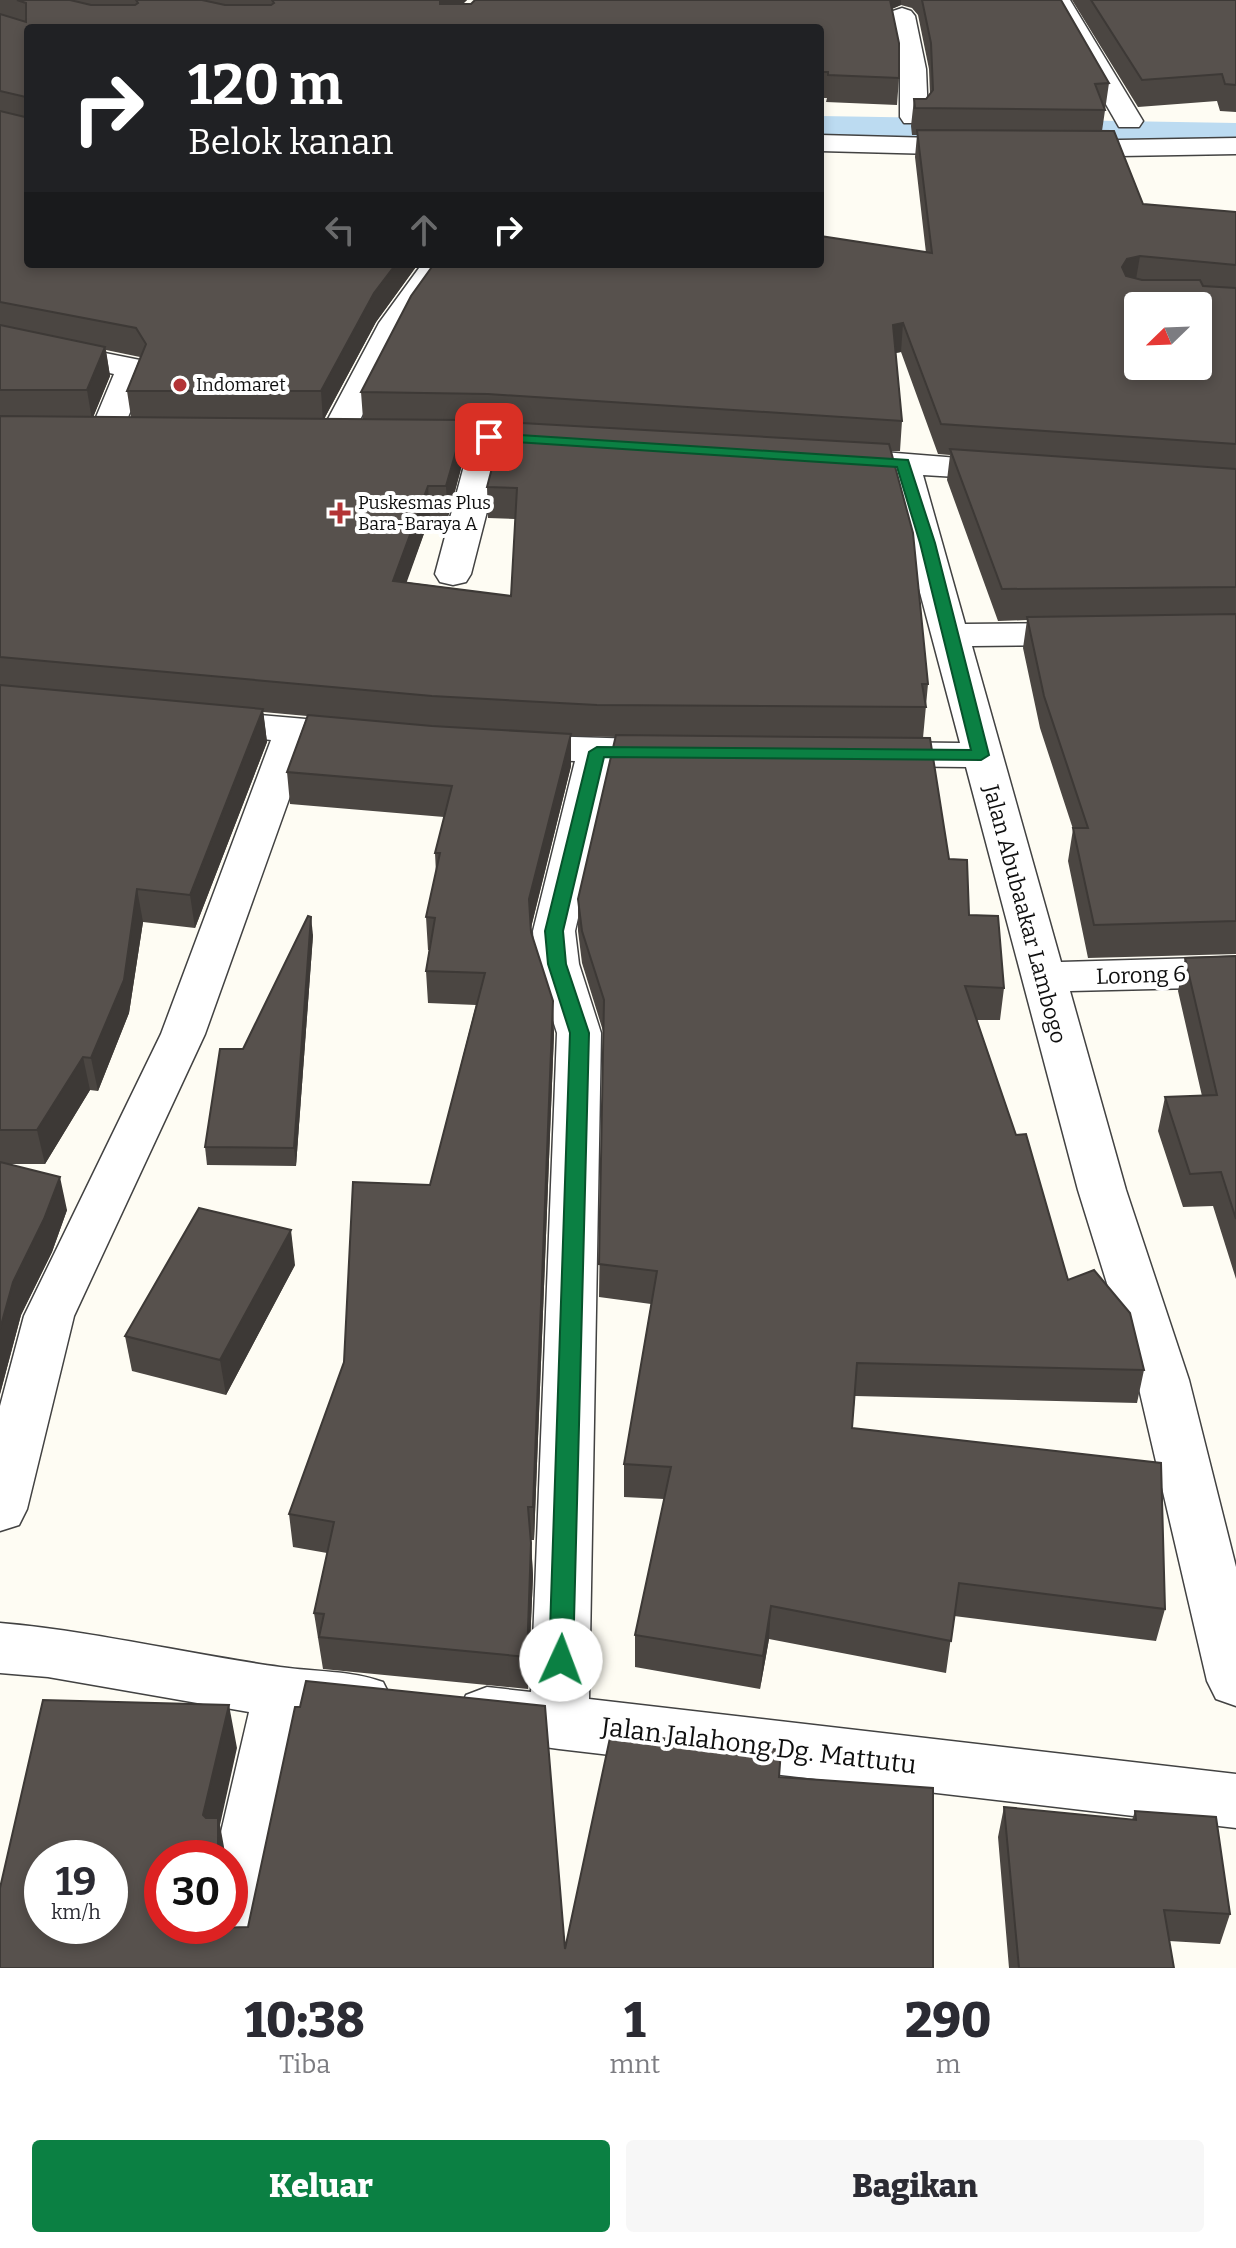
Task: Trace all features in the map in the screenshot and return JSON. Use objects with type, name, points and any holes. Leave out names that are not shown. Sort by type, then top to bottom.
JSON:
[{"type":"street","points":[[1058,0],[1129,121]]},
{"type":"street","points":[[902,16],[913,69],[900,117],[942,118]]},
{"type":"street","points":[[1100,121],[1236,123]]},
{"type":"street","points":[[824,143],[997,148]]},
{"type":"street","points":[[1042,149],[1236,146]]},
{"type":"street","points":[[434,268],[321,434],[489,437],[605,444]]},
{"type":"street","points":[[0,341],[129,367],[131,372],[91,434],[152,434]]},
{"type":"street","points":[[453,574],[489,437]]},
{"type":"street","points":[[792,455],[1040,472]]},
{"type":"street","name":"Jalan Abubaakar Lambogo","points":[[903,463],[1102,1190],[1163,1380],[1236,1681]]},
{"type":"street","points":[[948,635],[1117,633]]},
{"type":"street","points":[[173,719],[403,740]]},
{"type":"street","points":[[0,1509],[49,1316],[183,1034],[294,730]]},
{"type":"street","points":[[478,745],[597,752],[709,753]]},
{"type":"street","points":[[559,1723],[579,1033],[557,964],[554,931],[597,752]]},
{"type":"street","points":[[837,754],[981,755]]},
{"type":"street","name":"Lorong 6","points":[[1045,977],[1236,972]]},
{"type":"street","name":"Jalan Jalahong Dg. Mattutu","points":[[0,1648],[48,1652],[282,1693],[422,1706],[1236,1801]]},
{"type":"street","points":[[221,1968],[282,1693]]},
{"type":"building","points":[[17,0],[135,5],[138,3],[136,0],[202,0],[225,5],[271,5],[274,3],[272,0],[440,0],[440,4],[471,4],[475,0],[890,0],[899,43],[899,78],[828,75],[824,72],[824,24],[24,24],[24,97],[0,91],[0,14],[26,22],[26,3]]},
{"type":"building","points":[[922,0],[1061,0],[1109,83],[1095,84],[1105,110],[915,108],[914,99],[926,99],[933,90],[931,43]]},
{"type":"building","points":[[1091,0],[1236,0],[1236,85],[1225,84],[1222,74],[1142,80]]},
{"type":"building","points":[[0,111],[24,117],[24,268],[393,268],[374,293],[321,391],[127,391],[146,344],[136,328],[0,302]]},
{"type":"building","points":[[917,130],[1114,131],[1143,204],[1236,212],[1236,265],[1140,256],[1127,259],[1122,267],[1126,276],[1142,280],[1200,280],[1203,286],[1236,288],[1236,444],[941,424],[903,323],[893,325],[902,421],[488,394],[361,392],[411,296],[431,268],[824,268],[824,237],[932,253]]},
{"type":"building","points":[[0,325],[105,347],[87,390],[0,390]]},
{"type":"building","points":[[0,416],[465,420],[446,486],[428,486],[393,581],[511,596],[517,488],[487,487],[504,422],[889,444],[913,533],[928,684],[922,684],[926,707],[597,705],[432,696],[0,657]]},
{"type":"building","points":[[950,449],[1236,469],[1236,587],[1002,589]]},
{"type":"building","points":[[1236,614],[1236,921],[1094,925],[1073,828],[1088,828],[1044,696],[1027,617]]},
{"type":"building","points":[[0,685],[263,709],[190,895],[137,889],[124,980],[91,1058],[83,1057],[37,1130],[0,1130]]},
{"type":"building","points":[[308,715],[571,734],[529,899],[531,932],[553,1001],[533,1507],[528,1507],[531,1543],[527,1657],[319,1637],[324,1614],[314,1613],[334,1522],[289,1514],[344,1362],[353,1182],[430,1185],[485,973],[426,971],[435,918],[426,917],[440,853],[435,853],[452,786],[287,772]]},
{"type":"building","points":[[616,735],[930,738],[949,859],[967,860],[969,915],[998,916],[1004,988],[965,986],[1016,1135],[1026,1134],[1068,1280],[1094,1270],[1130,1313],[1144,1370],[857,1363],[852,1428],[1161,1463],[1165,1609],[959,1583],[951,1641],[771,1606],[763,1656],[635,1635],[671,1467],[624,1464],[657,1271],[599,1264],[604,1000],[582,931],[578,899]]},
{"type":"building","points":[[308,916],[311,917],[294,1148],[205,1147],[220,1049],[243,1049]]},
{"type":"building","points":[[1236,956],[1236,1219],[1221,1172],[1190,1174],[1165,1097],[1217,1095],[1185,958]]},
{"type":"building","points":[[0,1162],[60,1177],[44,1219],[13,1282],[0,1329]]},
{"type":"building","points":[[199,1208],[291,1230],[220,1360],[125,1336]]},
{"type":"building","points":[[306,1681],[545,1706],[565,1949],[611,1733],[781,1750],[779,1777],[933,1788],[933,1968],[0,1968],[0,1888],[43,1700],[229,1705],[203,1815],[218,1818],[218,1840],[144,1840],[144,1944],[248,1944],[248,1927],[295,1707],[300,1707]]},
{"type":"building","points":[[1004,1807],[1136,1820],[1135,1811],[1216,1817],[1230,1914],[1164,1910],[1174,1968],[1019,1968]]},
{"type":"waterway","points":[[824,128],[1236,135]]},
{"type":"place","name":"Indomaret","points":[[180,385]]},
{"type":"place","name":"Puskesmas Plus Bara-Baraya A","points":[[340,513]]},
{"type":"route","points":[[489,437],[903,463],[927,543],[981,755],[597,752],[554,931],[557,964],[579,1033],[561,1660]]}]
